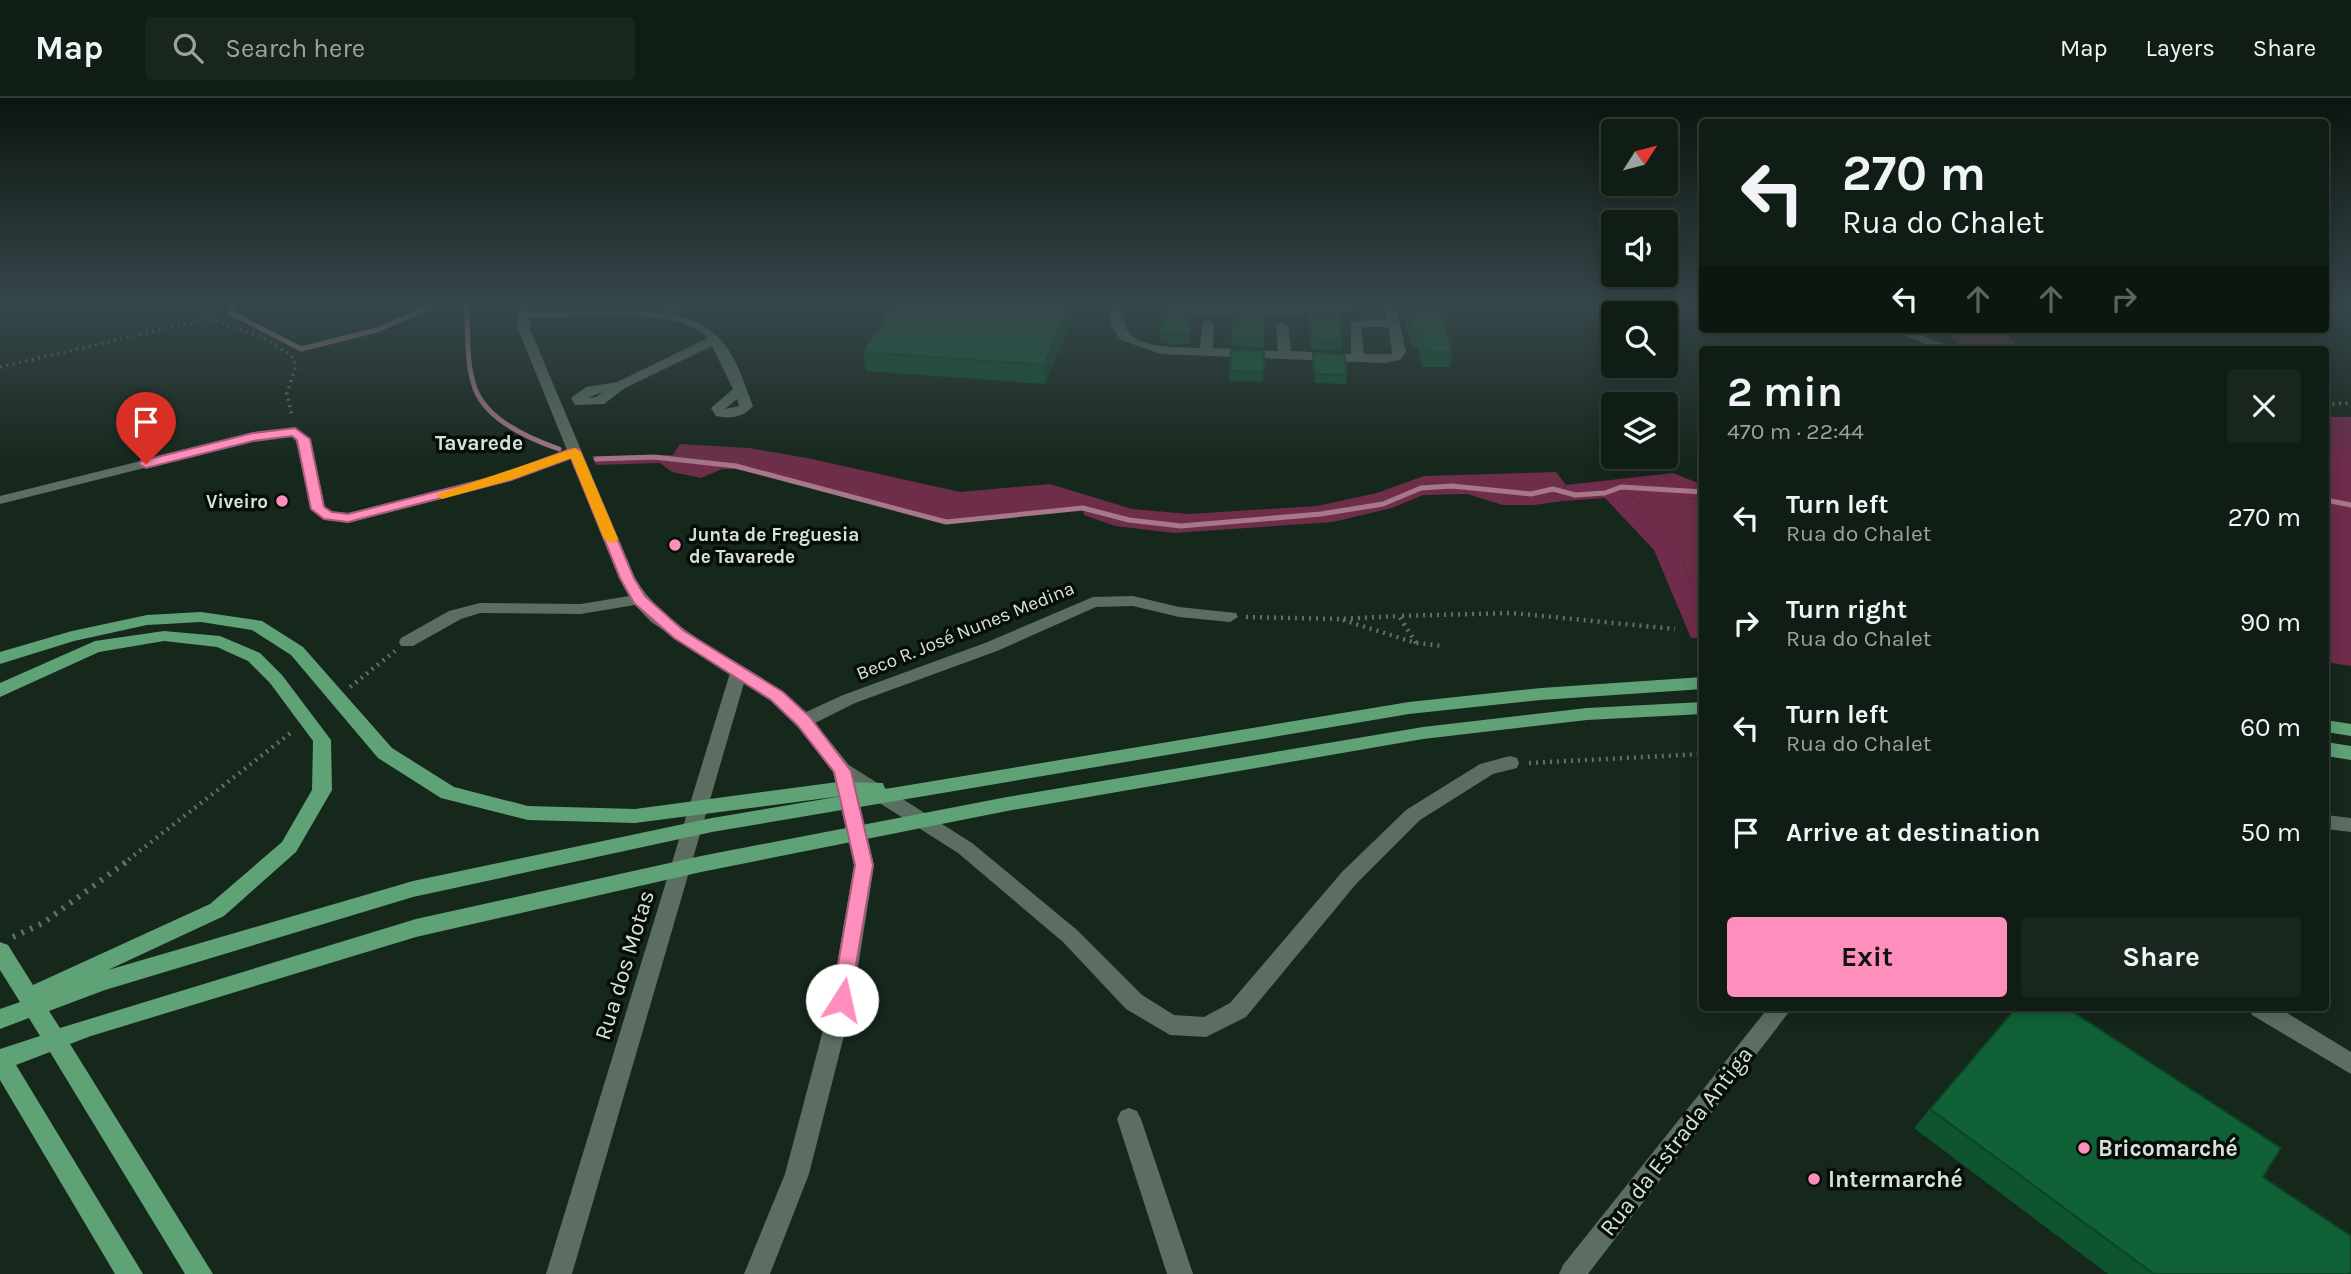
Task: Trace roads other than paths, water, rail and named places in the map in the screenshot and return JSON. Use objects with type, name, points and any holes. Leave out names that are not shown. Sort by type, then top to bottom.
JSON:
[{"type":"main road","points":[[0,658],[100,628],[147,620],[201,617],[256,625],[287,644],[310,664],[386,753],[448,793],[528,813],[635,816],[838,789],[931,787]]},
{"type":"main road","points":[[0,691],[13,682],[94,647],[164,636],[220,642],[254,657],[276,679],[323,740],[322,790],[289,847],[217,910],[0,1010]]},
{"type":"main road","points":[[0,1019],[103,981],[414,889],[712,825],[1409,708],[1541,694],[1699,684]]},
{"type":"main road","points":[[130,1274],[0,1060],[89,1027],[416,928],[701,864],[1007,804],[1423,733],[1587,714],[1699,708]]},
{"type":"main road","points":[[2329,726],[2351,730]]},
{"type":"main road","points":[[2329,749],[2351,753]]},
{"type":"main road","points":[[5,945],[200,1274]]},
{"type":"street","points":[[536,359],[627,578],[639,599],[679,635],[777,696],[804,722],[842,771],[965,848],[1070,936],[1134,1002],[1170,1025],[1206,1027],[1238,1010],[1349,878],[1413,814],[1487,769],[1510,763]]},
{"type":"street","points":[[620,385],[675,359]]},
{"type":"street","points":[[724,359],[740,390]]},
{"type":"street","points":[[0,500],[253,437],[295,432],[303,439],[318,509],[329,516],[348,518],[506,478],[575,452]]},
{"type":"street","points":[[407,642],[456,615],[480,608],[580,609],[639,599]]},
{"type":"street","name":"Beco R. José Nunes Medina","points":[[804,722],[849,699],[991,647],[1093,602],[1132,601],[1179,612],[1230,617]]},
{"type":"street","name":"Rua dos Motas","points":[[559,1274],[739,671]]},
{"type":"street","points":[[757,1274],[797,1174],[842,1000],[864,865],[842,771]]},
{"type":"street","points":[[2329,822],[2351,825]]},
{"type":"street","name":"Rua da Estrada Antiga","points":[[1572,1274],[1779,1011]]},
{"type":"street","points":[[2265,1011],[2351,1063]]},
{"type":"street","points":[[1129,1119],[1180,1274]]},
{"type":"waterway","points":[[469,359],[476,391],[490,411],[512,428],[559,449]]},
{"type":"waterway","points":[[596,459],[654,457],[736,466],[946,522],[1083,508],[1129,520],[1181,526],[1321,514],[1383,504],[1421,488],[1452,486],[1531,494],[1553,489],[1575,495],[1605,493],[1621,487],[1699,492]]},
{"type":"waterway","points":[[2329,501],[2351,505]]},
{"type":"place","name":"Viveiro","points":[[282,501]]},
{"type":"place","name":"Junta de Freguesia de Tavarede","points":[[675,545]]},
{"type":"place","name":"Bricomarché","points":[[2084,1148]]},
{"type":"place","name":"Intermarché","points":[[1814,1179]]},
{"type":"district","name":"Tavarede","points":[[479,443]]}]
